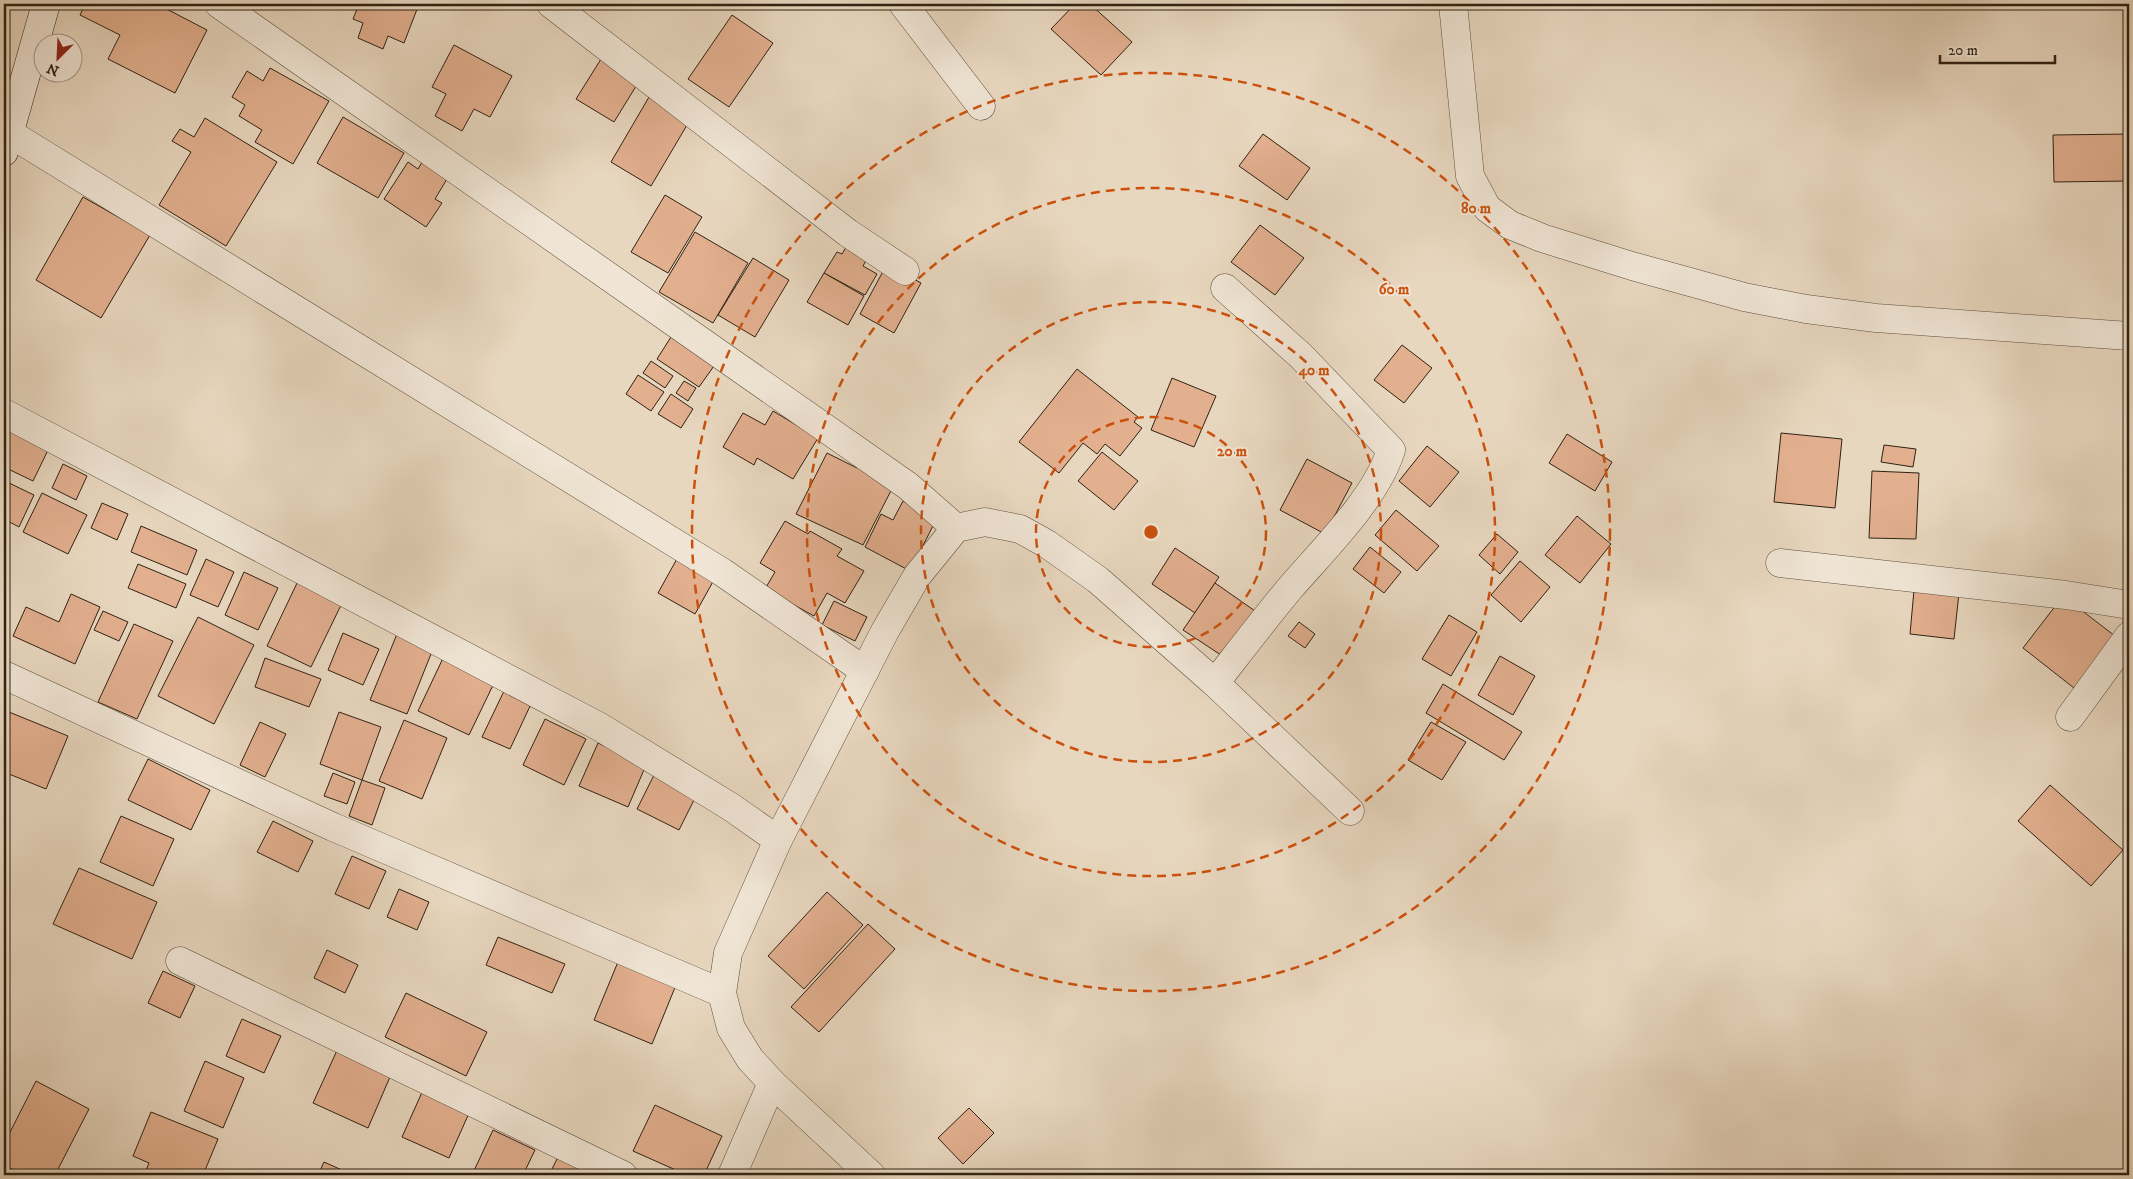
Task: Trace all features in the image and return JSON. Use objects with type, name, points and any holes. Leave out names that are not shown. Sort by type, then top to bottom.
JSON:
[{"type":"street","points":[[46,4],[6,142],[722,572],[865,671]]},
{"type":"street","points":[[219,4],[908,486],[956,528]]},
{"type":"street","points":[[551,4],[848,233],[905,271]]},
{"type":"street","points":[[903,4],[981,106]]},
{"type":"street","points":[[1453,4],[1470,176],[1487,208],[1510,225],[1542,238],[1632,266],[1744,297],[1806,309],[1876,318],[2129,336]]},
{"type":"street","points":[[1215,683],[1290,588],[1342,529],[1386,467],[1391,450],[1300,356],[1225,288]]},
{"type":"street","points":[[4,413],[600,727],[731,807],[778,840]]},
{"type":"street","points":[[871,1175],[772,1083],[750,1060],[731,1028],[722,993],[728,953],[778,840],[885,631],[917,576],[956,528],[985,522],[1020,529],[1047,544],[1098,580],[1215,683],[1350,811]]},
{"type":"street","points":[[1780,563],[2066,595],[2129,605]]},
{"type":"street","points":[[2070,717],[2129,636]]},
{"type":"street","points":[[4,675],[332,827],[722,993]]},
{"type":"street","points":[[180,961],[623,1175]]},
{"type":"street","points":[[732,1175],[772,1083]]},
{"type":"building","points":[[85,4],[157,4],[207,30],[175,93],[108,59],[120,35],[80,15]]},
{"type":"building","points":[[359,4],[419,4],[404,43],[388,36],[383,49],[358,38],[363,23],[353,19]]},
{"type":"building","points":[[1075,4],[1090,4],[1132,42],[1101,75],[1051,29]]},
{"type":"building","points":[[732,15],[773,43],[729,107],[688,79]]},
{"type":"building","points":[[454,45],[512,76],[490,117],[474,109],[462,131],[435,116],[446,94],[432,87]]},
{"type":"building","points":[[601,59],[638,83],[614,122],[576,99]]},
{"type":"building","points":[[270,68],[329,101],[293,164],[255,142],[262,130],[239,116],[245,105],[232,97],[247,71],[263,81]]},
{"type":"building","points":[[649,97],[690,120],[651,186],[611,162]]},
{"type":"building","points":[[343,117],[404,153],[378,198],[317,163]]},
{"type":"building","points":[[205,118],[277,162],[226,246],[159,205],[191,152],[172,141],[180,129],[194,137]]},
{"type":"building","points":[[1263,134],[1310,168],[1287,200],[1239,166]]},
{"type":"building","points":[[2129,134],[2129,181],[2054,182],[2053,135]]},
{"type":"building","points":[[425,157],[450,174],[435,199],[442,203],[426,227],[384,199],[408,162],[418,169]]},
{"type":"building","points":[[665,195],[702,217],[668,273],[631,252]]},
{"type":"building","points":[[83,197],[150,235],[101,318],[36,280]]},
{"type":"building","points":[[1260,225],[1304,258],[1275,295],[1231,262]]},
{"type":"building","points":[[695,232],[748,263],[713,323],[659,292]]},
{"type":"building","points":[[849,242],[870,253],[863,266],[877,274],[865,295],[824,273],[837,252],[842,254]]},
{"type":"building","points":[[753,258],[789,280],[755,337],[718,315]]},
{"type":"building","points":[[887,264],[921,283],[894,333],[860,314]]},
{"type":"building","points":[[824,273],[864,296],[848,325],[807,302]]},
{"type":"building","points":[[671,337],[714,366],[699,387],[657,359]]},
{"type":"building","points":[[1402,345],[1432,368],[1404,403],[1374,380]]},
{"type":"building","points":[[651,361],[673,376],[665,388],[643,373]]},
{"type":"building","points":[[1077,369],[1138,417],[1134,422],[1142,428],[1120,456],[1105,444],[1097,454],[1083,443],[1059,473],[1019,442]]},
{"type":"building","points":[[638,375],[664,392],[651,411],[626,394]]},
{"type":"building","points":[[1172,378],[1216,396],[1194,447],[1151,430]]},
{"type":"building","points":[[684,381],[696,388],[688,401],[676,393]]},
{"type":"building","points":[[671,394],[693,409],[681,428],[658,414]]},
{"type":"building","points":[[773,411],[818,438],[793,479],[757,458],[754,465],[723,447],[743,413],[765,425]]},
{"type":"building","points":[[4,425],[50,446],[33,481],[4,467]]},
{"type":"building","points":[[1781,433],[1842,439],[1835,508],[1774,502]]},
{"type":"building","points":[[1567,434],[1612,462],[1595,491],[1549,463]]},
{"type":"building","points":[[1884,445],[1916,449],[1913,467],[1881,462]]},
{"type":"building","points":[[1427,446],[1459,472],[1430,507],[1399,481]]},
{"type":"building","points":[[1102,452],[1138,481],[1114,510],[1078,481]]},
{"type":"building","points":[[827,453],[857,468],[860,464],[895,483],[863,545],[796,514]]},
{"type":"building","points":[[1307,459],[1352,483],[1325,534],[1280,510]]},
{"type":"building","points":[[63,464],[87,476],[76,500],[52,488]]},
{"type":"building","points":[[1872,471],[1919,473],[1916,539],[1869,538]]},
{"type":"building","points":[[7,482],[34,495],[19,527],[4,519],[4,490]]},
{"type":"building","points":[[42,493],[87,515],[68,554],[23,532]]},
{"type":"building","points":[[903,501],[937,518],[910,571],[865,547],[881,514],[893,520]]},
{"type":"building","points":[[102,503],[128,514],[117,540],[91,528]]},
{"type":"building","points":[[1396,510],[1439,546],[1417,571],[1375,535]]},
{"type":"building","points":[[1577,516],[1611,544],[1580,583],[1545,555]]},
{"type":"building","points":[[785,521],[808,534],[810,531],[842,549],[837,556],[864,571],[845,603],[827,593],[814,616],[765,589],[775,572],[760,563]]},
{"type":"building","points":[[141,526],[197,550],[187,575],[131,552]]},
{"type":"building","points":[[1497,534],[1518,552],[1500,574],[1479,555]]},
{"type":"building","points":[[1370,547],[1401,572],[1384,593],[1353,569]]},
{"type":"building","points":[[1175,548],[1219,577],[1195,613],[1152,584]]},
{"type":"building","points":[[678,557],[715,578],[695,614],[658,593]]},
{"type":"building","points":[[206,559],[234,572],[218,607],[190,595]]},
{"type":"building","points":[[1520,561],[1550,587],[1521,622],[1491,595]]},
{"type":"building","points":[[138,564],[186,584],[176,608],[128,588]]},
{"type":"building","points":[[244,572],[278,588],[258,630],[225,615]]},
{"type":"building","points":[[1915,579],[1960,584],[1954,639],[1910,634]]},
{"type":"building","points":[[298,581],[343,601],[311,667],[267,646]]},
{"type":"building","points":[[1215,583],[1258,613],[1227,659],[1183,630]]},
{"type":"building","points":[[71,594],[100,607],[75,664],[13,636],[26,607],[59,622]]},
{"type":"building","points":[[2063,596],[2115,636],[2074,688],[2023,648]]},
{"type":"building","points":[[834,601],[867,617],[855,641],[822,625]]},
{"type":"building","points":[[103,611],[128,622],[119,641],[94,630]]},
{"type":"building","points":[[1449,615],[1477,632],[1451,676],[1422,659]]},
{"type":"building","points":[[198,617],[254,645],[214,724],[158,696]]},
{"type":"building","points":[[1299,622],[1315,634],[1305,648],[1288,636]]},
{"type":"building","points":[[134,624],[173,641],[137,719],[98,702]]},
{"type":"building","points":[[399,629],[435,644],[407,714],[370,700]]},
{"type":"building","points":[[343,633],[379,649],[363,685],[328,670]]},
{"type":"building","points":[[445,654],[496,679],[469,735],[418,711]]},
{"type":"building","points":[[1500,656],[1535,676],[1513,715],[1478,695]]},
{"type":"building","points":[[265,658],[321,679],[309,707],[255,687]]},
{"type":"building","points":[[1443,684],[1522,732],[1504,760],[1426,713]]},
{"type":"building","points":[[504,691],[531,704],[510,749],[482,737]]},
{"type":"building","points":[[4,710],[68,736],[46,789],[4,772]]},
{"type":"building","points":[[339,712],[381,727],[362,780],[320,764]]},
{"type":"building","points":[[545,719],[586,739],[564,785],[523,765]]},
{"type":"building","points":[[404,720],[447,738],[422,799],[379,781]]},
{"type":"building","points":[[260,722],[286,734],[265,777],[240,765]]},
{"type":"building","points":[[1431,722],[1466,742],[1442,780],[1408,760]]},
{"type":"building","points":[[598,743],[646,765],[628,807],[579,786]]},
{"type":"building","points":[[148,759],[210,790],[191,830],[128,800]]},
{"type":"building","points":[[333,773],[355,782],[347,804],[324,796]]},
{"type":"building","points":[[654,775],[696,796],[679,830],[637,809]]},
{"type":"building","points":[[362,780],[385,788],[372,825],[349,816]]},
{"type":"building","points":[[2050,785],[2123,850],[2091,886],[2018,821]]},
{"type":"building","points":[[121,816],[174,839],[153,886],[100,862]]},
{"type":"building","points":[[273,821],[313,841],[298,872],[257,852]]},
{"type":"building","points":[[352,856],[386,871],[369,909],[335,894]]},
{"type":"building","points":[[79,868],[157,902],[132,959],[53,924]]},
{"type":"building","points":[[399,889],[429,902],[417,930],[387,917]]},
{"type":"building","points":[[827,892],[863,925],[804,989],[768,956]]},
{"type":"building","points":[[868,924],[895,949],[819,1032],[791,1007]]},
{"type":"building","points":[[498,937],[565,964],[552,993],[486,965]]},
{"type":"building","points":[[327,950],[358,965],[345,993],[314,978]]},
{"type":"building","points":[[620,957],[678,980],[652,1044],[594,1020]]},
{"type":"building","points":[[163,971],[195,986],[180,1018],[148,1003]]},
{"type":"building","points":[[406,993],[487,1032],[466,1076],[385,1037]]},
{"type":"building","points":[[242,1019],[281,1036],[264,1073],[226,1056]]},
{"type":"building","points":[[339,1046],[393,1070],[368,1128],[313,1103]]},
{"type":"building","points":[[205,1061],[244,1078],[223,1128],[184,1111]]},
{"type":"building","points":[[36,1081],[89,1109],[55,1175],[24,1175],[4,1165],[4,1144]]},
{"type":"building","points":[[423,1090],[470,1111],[449,1158],[402,1137]]},
{"type":"building","points":[[655,1105],[722,1136],[704,1175],[687,1175],[633,1151]]},
{"type":"building","points":[[969,1108],[994,1133],[963,1164],[938,1138]]},
{"type":"building","points":[[151,1112],[218,1139],[203,1175],[144,1175],[149,1163],[133,1156]]},
{"type":"building","points":[[493,1130],[535,1150],[523,1175],[472,1175]]},
{"type":"building","points":[[559,1155],[602,1175],[549,1175]]},
{"type":"building","points":[[324,1162],[353,1175],[318,1175]]}]
